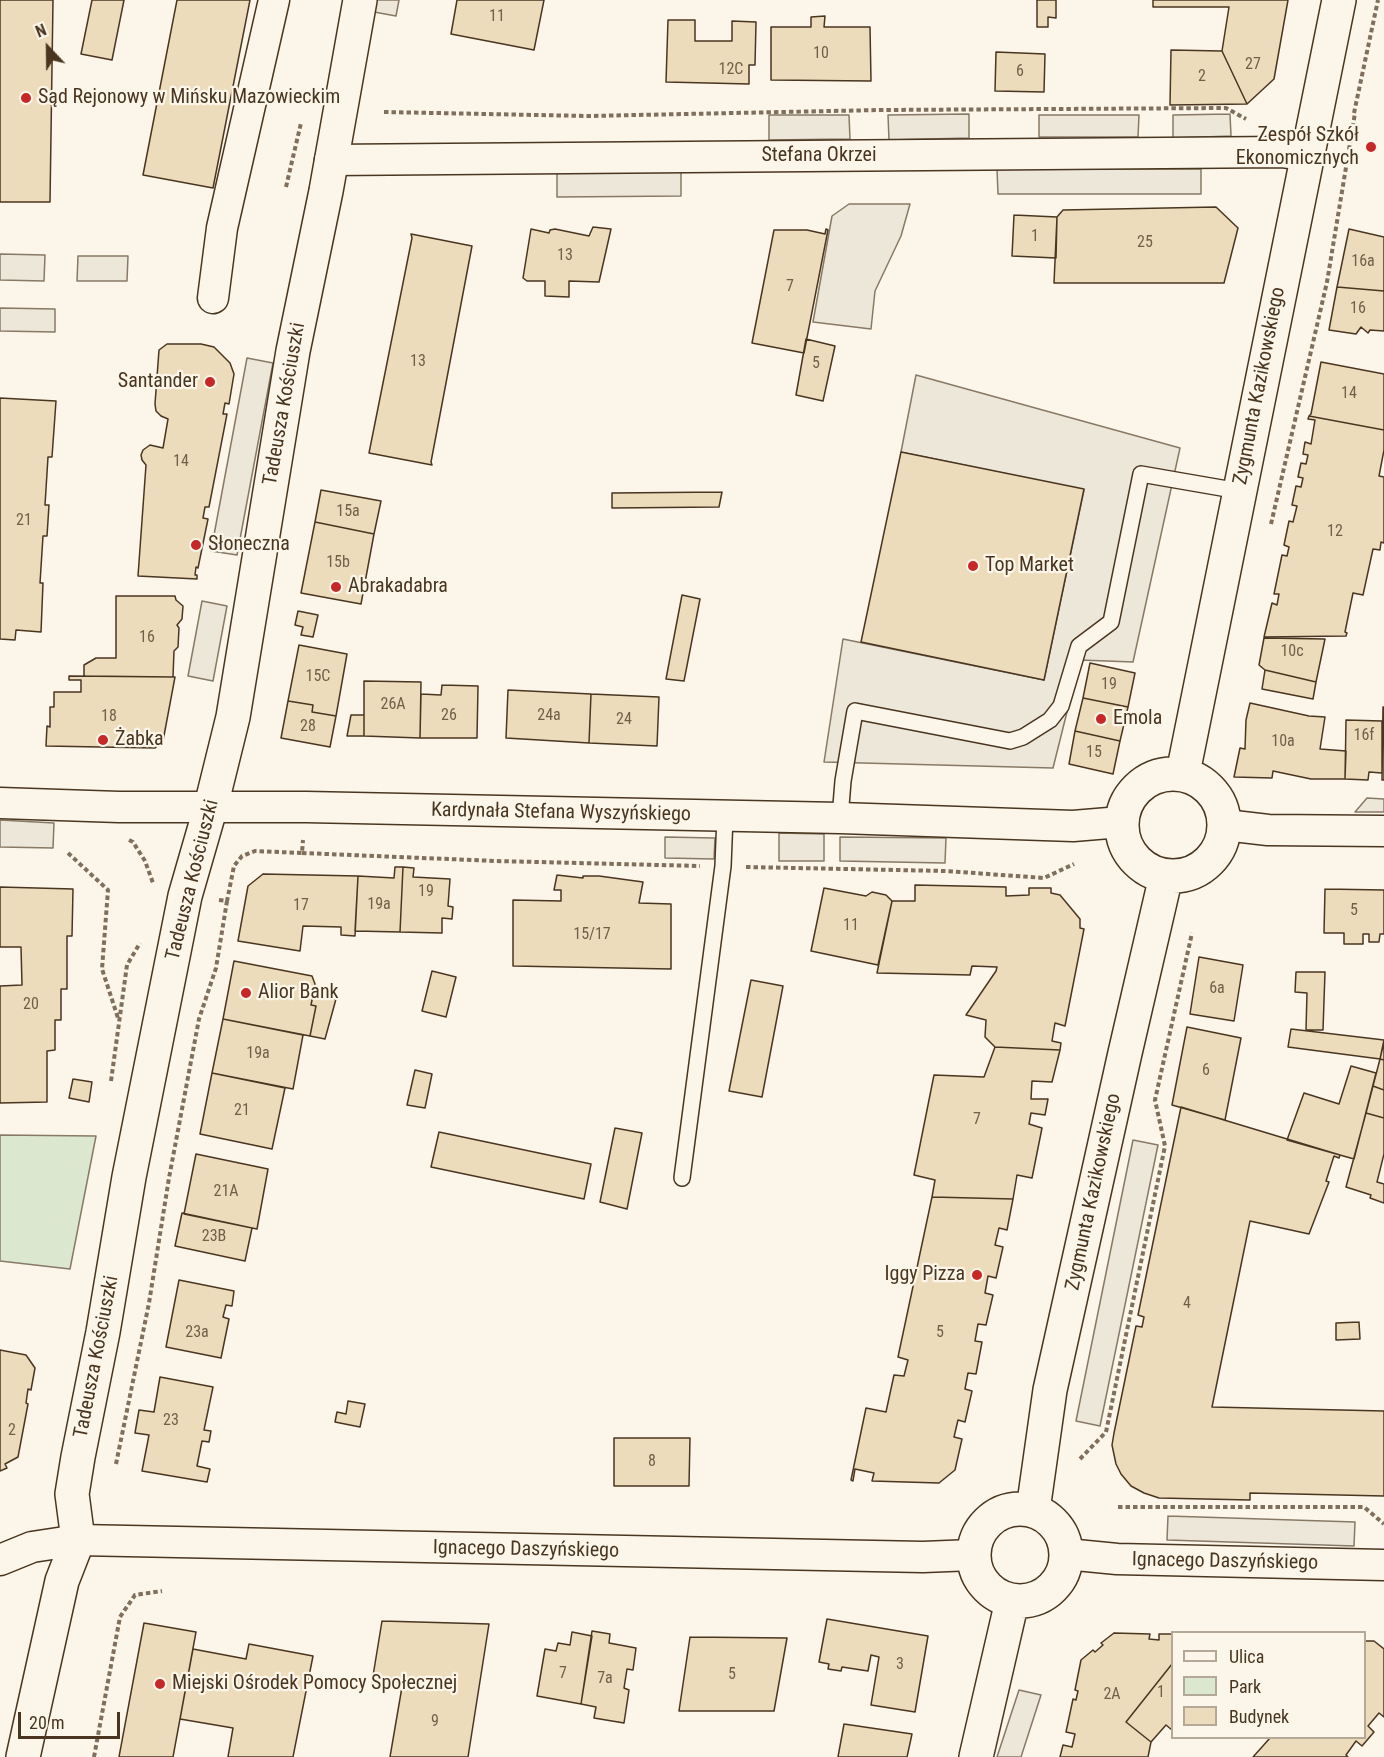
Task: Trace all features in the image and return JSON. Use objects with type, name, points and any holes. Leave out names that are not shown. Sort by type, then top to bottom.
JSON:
[{"type":"street","points":[[213,298],[222,228],[274,0]]},
{"type":"street","name":"Tadeusza Kościuszki","points":[[23,1757],[62,1581],[78,1540],[72,1494],[103,1332],[131,1166],[185,896],[211,806],[233,717],[293,351],[326,191],[360,0]]},
{"type":"street","name":"Zygmunta Kazikowskiego","points":[[1183,773],[1339,0]]},
{"type":"street","name":"Stefana Okrzei","points":[[330,159],[1282,152],[1307,155]]},
{"type":"street","points":[[1183,773],[1204,783],[1216,795],[1223,809],[1225,825],[1222,842],[1214,858],[1200,869],[1184,876],[1166,876],[1151,872],[1137,862],[1128,850],[1122,835],[1121,822],[1125,804],[1134,791],[1146,781],[1160,775],[1183,773]]},
{"type":"street","name":"Kardynała Stefana Wyszyńskiego","points":[[0,803],[119,807],[306,807],[840,818],[1073,826],[1121,822]]},
{"type":"street","points":[[1225,825],[1268,830],[1384,831]]},
{"type":"street","name":"Zygmunta Kazikowskiego","points":[[1034,1510],[1050,1390],[1166,876]]},
{"type":"street","points":[[1019,1508],[1034,1510],[1047,1517],[1057,1527],[1064,1540],[1066,1554],[1064,1569],[1056,1583],[1045,1593],[1031,1599],[1012,1601],[990,1591],[981,1581],[975,1568],[973,1555],[975,1540],[982,1527],[992,1517],[1019,1508]]},
{"type":"street","name":"Ignacego Daszyńskiego","points":[[0,1560],[32,1547],[78,1540],[911,1557],[973,1555]]},
{"type":"street","name":"Ignacego Daszyńskiego","points":[[1066,1554],[1117,1560],[1384,1565]]},
{"type":"street","points":[[976,1757],[1012,1601]]},
{"type":"lane","points":[[840,818],[843,781],[855,711],[1010,741],[1023,737],[1050,720],[1061,706],[1079,646],[1111,622],[1141,474],[1239,491]]},
{"type":"lane","points":[[682,1178],[723,866],[725,816]]},
{"type":"path","points":[[384,112],[588,116],[904,110],[1226,108],[1254,123]]},
{"type":"path","points":[[1269,533],[1327,282],[1355,113]]},
{"type":"path","points":[[302,853],[306,807]]},
{"type":"path","points":[[116,1464],[149,1303],[169,1178],[199,1019],[216,968],[234,866],[242,856],[255,851],[496,861],[946,871],[1044,878],[1074,864]]},
{"type":"path","points":[[68,853],[108,890],[102,969],[119,1018]]},
{"type":"path","points":[[185,896],[227,901]]},
{"type":"path","points":[[1080,1459],[1106,1432],[1165,1146],[1155,1100],[1192,933]]},
{"type":"path","points":[[1118,1507],[1364,1507],[1384,1524]]},
{"type":"path","points":[[94,1757],[120,1617],[135,1595],[162,1591]]},
{"type":"green space","points":[[0,1135],[96,1136],[70,1269],[0,1261]]},
{"type":"shaded area","points":[[376,0],[399,0],[396,16],[374,12]]},
{"type":"shaded area","points":[[969,114],[969,138],[889,140],[888,115]]},
{"type":"shaded area","points":[[1230,114],[1231,136],[1173,138],[1173,115]]},
{"type":"shaded area","points":[[769,115],[849,115],[850,139],[769,140]]},
{"type":"shaded area","points":[[1039,115],[1139,115],[1138,137],[1039,137]]},
{"type":"shaded area","points":[[997,169],[1201,169],[1201,194],[998,194]]},
{"type":"shaded area","points":[[681,172],[681,196],[557,197],[557,173]]},
{"type":"shaded area","points":[[849,204],[910,204],[901,236],[875,291],[871,329],[813,322],[832,216]]},
{"type":"shaded area","points":[[0,254],[45,255],[44,281],[0,280]]},
{"type":"shaded area","points":[[78,256],[128,256],[127,281],[77,281]]},
{"type":"shaded area","points":[[0,308],[55,309],[55,332],[0,331]]},
{"type":"shaded area","points":[[247,358],[273,363],[237,555],[211,551]]},
{"type":"shaded area","points":[[916,375],[1180,448],[1133,662],[1080,660],[1053,768],[824,762],[843,639],[1044,680],[1084,490],[901,452]]},
{"type":"shaded area","points":[[202,601],[227,606],[213,681],[188,676]]},
{"type":"shaded area","points":[[1367,798],[1384,799],[1384,812],[1355,812]]},
{"type":"shaded area","points":[[0,820],[54,823],[53,848],[0,847]]},
{"type":"shaded area","points":[[779,833],[824,834],[824,861],[779,861]]},
{"type":"shaded area","points":[[665,837],[715,838],[714,859],[665,858]]},
{"type":"shaded area","points":[[840,837],[946,838],[945,863],[840,861]]},
{"type":"shaded area","points":[[1133,1140],[1158,1145],[1100,1426],[1076,1421]]},
{"type":"shaded area","points":[[1168,1516],[1355,1522],[1354,1546],[1167,1540]]},
{"type":"shaded area","points":[[1019,1690],[1041,1695],[1021,1757],[997,1757]]},
{"type":"building","name":"Sąd Rejonowy w Mińsku Mazowieckim","points":[[0,0],[53,0],[50,202],[0,202]]},
{"type":"building","points":[[92,0],[124,0],[112,60],[81,54]]},
{"type":"building","points":[[177,0],[250,0],[213,188],[143,175]]},
{"type":"building","points":[[457,0],[544,0],[534,50],[451,34]]},
{"type":"building","points":[[1037,0],[1056,0],[1056,18],[1048,17],[1048,27],[1037,27]]},
{"type":"building","points":[[1153,0],[1288,0],[1274,79],[1247,104],[1222,51],[1229,7],[1153,7]]},
{"type":"building","points":[[825,16],[824,27],[870,27],[871,81],[771,80],[771,27],[811,27],[811,17]]},
{"type":"building","points":[[668,20],[695,20],[695,41],[732,41],[732,21],[756,22],[755,65],[749,65],[749,84],[666,82]]},
{"type":"building","points":[[1171,50],[1222,51],[1247,104],[1170,105]]},
{"type":"building","points":[[996,52],[1045,54],[1044,92],[995,91]]},
{"type":"building","points":[[1216,207],[1238,228],[1224,283],[1054,283],[1057,217],[1063,210]]},
{"type":"building","points":[[1014,215],[1057,217],[1056,258],[1012,256]]},
{"type":"building","points":[[593,227],[611,229],[599,282],[569,281],[569,297],[545,296],[545,281],[527,281],[523,278],[531,229],[549,233],[550,230],[555,229],[589,236]]},
{"type":"building","points":[[826,229],[828,230],[804,353],[752,343],[774,230],[807,230],[825,234]]},
{"type":"building","points":[[1349,229],[1384,237],[1384,291],[1337,287]]},
{"type":"building","points":[[411,234],[472,246],[432,465],[369,453]]},
{"type":"building","points":[[1337,287],[1384,291],[1384,331],[1370,330],[1368,333],[1361,327],[1356,334],[1329,330]]},
{"type":"building","points":[[806,339],[835,346],[823,401],[796,395]]},
{"type":"building","points":[[167,344],[201,344],[214,347],[230,363],[234,374],[229,404],[225,403],[223,414],[227,414],[209,507],[205,507],[203,518],[208,519],[198,568],[196,567],[197,579],[138,576],[146,465],[141,455],[143,450],[150,445],[163,448],[168,419],[156,411],[155,404],[159,350]]},
{"type":"building","points":[[1321,362],[1384,374],[1384,430],[1309,416]]},
{"type":"building","points":[[0,398],[56,401],[52,457],[48,457],[45,505],[49,505],[47,536],[43,536],[40,583],[43,583],[41,632],[16,630],[15,640],[0,639]]},
{"type":"building","points":[[1309,416],[1384,430],[1384,450],[1379,476],[1384,477],[1384,543],[1381,542],[1380,550],[1373,549],[1363,595],[1353,593],[1346,636],[1264,637],[1272,603],[1277,605],[1279,594],[1274,594],[1282,555],[1287,556],[1289,547],[1284,545],[1289,521],[1293,522],[1297,506],[1292,505],[1296,486],[1301,487],[1303,478],[1298,477],[1301,463],[1306,464],[1308,455],[1303,454],[1305,442],[1311,444],[1315,420],[1308,419]]},
{"type":"building","name":"Top Market","points":[[901,452],[1084,489],[1044,680],[861,642]]},
{"type":"building","points":[[321,490],[381,501],[374,534],[315,522]]},
{"type":"building","points":[[722,492],[719,507],[612,508],[612,493]]},
{"type":"building","points":[[315,522],[374,534],[361,604],[301,593]]},
{"type":"building","points":[[682,595],[700,599],[684,681],[666,679]]},
{"type":"building","points":[[116,596],[175,596],[183,606],[182,619],[177,625],[179,628],[178,647],[174,651],[173,677],[84,676],[84,665],[96,658],[116,658]]},
{"type":"building","points":[[298,611],[318,615],[313,637],[301,635],[303,627],[295,625]]},
{"type":"building","points":[[1264,638],[1325,639],[1316,682],[1265,670],[1259,665]]},
{"type":"building","points":[[299,645],[347,654],[336,716],[312,712],[313,705],[288,701]]},
{"type":"building","points":[[1090,663],[1135,673],[1128,707],[1083,698]]},
{"type":"building","points":[[1265,670],[1316,682],[1313,699],[1262,689]]},
{"type":"building","points":[[69,676],[175,677],[163,741],[155,748],[46,746],[47,726],[50,727],[50,707],[54,707],[54,692],[81,692],[81,680],[69,680]]},
{"type":"building","points":[[364,681],[421,682],[420,738],[364,736]]},
{"type":"building","points":[[442,685],[478,686],[477,738],[420,738],[421,694],[441,695]]},
{"type":"building","points":[[508,690],[591,694],[589,743],[506,738]]},
{"type":"building","points":[[591,694],[659,697],[657,746],[589,743]]},
{"type":"building","name":"Emola","points":[[1083,698],[1128,707],[1120,741],[1075,731]]},
{"type":"building","points":[[288,701],[313,705],[312,712],[336,716],[330,747],[281,738]]},
{"type":"building","points":[[1250,703],[1309,716],[1325,717],[1320,749],[1346,751],[1345,779],[1311,779],[1273,771],[1272,778],[1234,777],[1240,748],[1245,749],[1246,720]]},
{"type":"building","points":[[1383,707],[1384,780],[1382,780]]},
{"type":"building","points":[[351,715],[364,715],[364,736],[347,736]]},
{"type":"building","points":[[1346,720],[1382,721],[1382,773],[1369,772],[1368,780],[1345,779]]},
{"type":"building","points":[[1075,731],[1120,741],[1113,774],[1069,764]]},
{"type":"building","points":[[395,867],[403,867],[400,932],[355,931],[358,876],[394,878]]},
{"type":"building","points":[[403,867],[414,868],[413,877],[450,879],[448,906],[453,907],[452,919],[442,918],[442,933],[400,932]]},
{"type":"building","points":[[263,874],[358,876],[355,936],[341,935],[341,927],[303,926],[300,951],[238,941],[248,886]]},
{"type":"building","points":[[557,875],[583,878],[583,876],[599,876],[643,882],[639,903],[671,904],[671,969],[513,966],[513,900],[561,901],[561,890],[554,890]]},
{"type":"building","points":[[915,885],[1006,887],[1006,896],[1029,895],[1029,888],[1051,888],[1051,893],[1060,895],[1080,919],[1080,928],[1084,929],[1065,1026],[1055,1023],[1052,1041],[1061,1043],[1060,1050],[995,1047],[985,1037],[986,1020],[966,1015],[997,967],[972,966],[970,975],[877,973],[892,901],[915,901]]},
{"type":"building","points":[[0,887],[73,889],[72,936],[67,936],[67,989],[61,989],[61,1020],[55,1020],[55,1050],[47,1051],[47,1102],[0,1103],[0,986],[22,985],[21,947],[0,947]]},
{"type":"building","points":[[824,888],[866,896],[872,892],[886,895],[892,901],[878,965],[811,951]]},
{"type":"building","points":[[1325,889],[1384,890],[1384,934],[1380,934],[1379,942],[1369,942],[1369,934],[1363,934],[1363,944],[1344,944],[1344,933],[1324,933]]},
{"type":"building","points":[[1199,957],[1243,965],[1234,1021],[1190,1014]]},
{"type":"building","points":[[234,961],[312,976],[315,984],[311,1005],[316,1006],[310,1036],[223,1019]]},
{"type":"building","points":[[432,971],[456,977],[446,1017],[422,1011]]},
{"type":"building","points":[[1296,972],[1325,972],[1323,1030],[1306,1030],[1307,993],[1295,992]]},
{"type":"building","points":[[751,980],[783,986],[762,1097],[729,1091]]},
{"type":"building","points":[[313,995],[336,999],[325,1039],[310,1036],[316,1006],[311,1005]]},
{"type":"building","points":[[223,1019],[303,1035],[293,1089],[212,1073]]},
{"type":"building","points":[[1187,1027],[1241,1038],[1225,1120],[1172,1105]]},
{"type":"building","points":[[1291,1029],[1384,1040],[1380,1059],[1288,1047]]},
{"type":"building","points":[[1384,1042],[1384,1060],[1380,1059]]},
{"type":"building","points":[[995,1047],[1060,1050],[1052,1082],[1032,1081],[1031,1099],[1048,1099],[1045,1115],[1031,1113],[1029,1124],[1042,1128],[1032,1178],[1017,1175],[1013,1199],[932,1197],[935,1180],[914,1175],[934,1075],[984,1077]]},
{"type":"building","points":[[1380,1059],[1384,1060],[1384,1090],[1373,1086]]},
{"type":"building","points":[[1351,1066],[1376,1073],[1354,1159],[1287,1140],[1304,1093],[1339,1104]]},
{"type":"building","points":[[415,1070],[432,1074],[425,1108],[407,1105]]},
{"type":"building","points":[[212,1073],[285,1088],[272,1149],[200,1134]]},
{"type":"building","points":[[73,1079],[92,1082],[89,1102],[69,1098]]},
{"type":"building","points":[[1373,1086],[1384,1090],[1384,1118],[1366,1113]]},
{"type":"building","points":[[1181,1107],[1340,1155],[1339,1158],[1334,1156],[1326,1181],[1329,1182],[1309,1234],[1250,1221],[1212,1407],[1384,1411],[1384,1496],[1250,1493],[1250,1500],[1159,1498],[1131,1486],[1121,1474],[1116,1464],[1112,1445],[1136,1326],[1142,1327],[1144,1317],[1138,1315]]},
{"type":"building","points":[[1366,1113],[1384,1118],[1384,1154],[1377,1182],[1384,1184],[1384,1203],[1370,1198],[1371,1195],[1346,1187]]},
{"type":"building","points":[[615,1128],[642,1133],[627,1209],[600,1202]]},
{"type":"building","points":[[439,1132],[591,1164],[584,1199],[431,1167]]},
{"type":"building","points":[[196,1154],[268,1169],[257,1229],[184,1214]]},
{"type":"building","points":[[932,1197],[1013,1199],[1007,1230],[999,1228],[995,1245],[1003,1247],[996,1278],[988,1276],[985,1293],[993,1295],[986,1325],[978,1324],[975,1341],[982,1342],[976,1374],[968,1373],[965,1389],[972,1391],[965,1422],[958,1420],[954,1437],[962,1439],[955,1470],[939,1483],[872,1481],[874,1473],[855,1469],[853,1481],[851,1480],[866,1408],[886,1412],[894,1375],[904,1376],[908,1360],[898,1357]]},
{"type":"building","points":[[182,1213],[252,1228],[245,1261],[175,1246]]},
{"type":"building","points":[[179,1280],[234,1291],[232,1306],[226,1305],[223,1317],[229,1319],[221,1358],[166,1347]]},
{"type":"building","points":[[1359,1322],[1360,1339],[1336,1340],[1336,1323]]},
{"type":"building","points":[[0,1350],[26,1355],[35,1368],[31,1390],[28,1389],[26,1403],[28,1404],[18,1457],[5,1464],[7,1468],[0,1471]]},
{"type":"building","points":[[160,1377],[213,1387],[204,1430],[211,1431],[209,1442],[202,1441],[197,1466],[210,1469],[207,1482],[142,1471],[149,1435],[135,1433],[139,1410],[154,1412]]},
{"type":"building","points":[[348,1401],[365,1404],[360,1427],[335,1422],[337,1412],[346,1414]]},
{"type":"building","points":[[614,1438],[690,1438],[689,1486],[614,1486]]},
{"type":"building","points":[[827,1619],[928,1636],[915,1712],[871,1705],[879,1657],[871,1655],[868,1671],[842,1667],[841,1671],[828,1669],[829,1664],[819,1662]]},
{"type":"building","points":[[382,1621],[489,1624],[468,1757],[390,1757],[402,1687],[372,1682]]},
{"type":"building","name":"Miejski Ośrodek Pomocy Społecznej","points":[[144,1623],[196,1632],[173,1757],[119,1757]]},
{"type":"building","points":[[592,1631],[610,1634],[609,1643],[636,1648],[633,1670],[627,1669],[624,1688],[629,1690],[624,1723],[594,1718],[596,1707],[581,1704]]},
{"type":"building","points":[[572,1632],[592,1636],[581,1704],[537,1696],[545,1649],[556,1651],[558,1643],[570,1645]]},
{"type":"building","points":[[1114,1633],[1150,1634],[1149,1639],[1159,1640],[1159,1634],[1171,1634],[1171,1665],[1126,1722],[1151,1742],[1148,1757],[1060,1757],[1063,1745],[1072,1747],[1075,1734],[1066,1732],[1073,1699],[1076,1700],[1078,1691],[1075,1690],[1081,1660],[1093,1650],[1095,1652],[1103,1645],[1101,1643]]},
{"type":"building","points":[[690,1637],[787,1638],[774,1711],[679,1711]]},
{"type":"building","points":[[1366,1641],[1374,1641],[1384,1649],[1384,1717],[1379,1713],[1368,1726],[1374,1732],[1362,1746],[1356,1741],[1346,1755],[1348,1757],[1253,1757],[1269,1739],[1366,1739]]},
{"type":"building","points":[[249,1644],[313,1656],[293,1757],[228,1757],[233,1728],[180,1719],[193,1649],[246,1659]]},
{"type":"building","points":[[1171,1665],[1171,1729],[1166,1725],[1151,1742],[1126,1722]]},
{"type":"building","points":[[844,1724],[912,1734],[907,1757],[838,1757]]},
{"type":"place","name":"Sąd Rejonowy w Mińsku Mazowieckim","points":[[26,98]]},
{"type":"place","name":"Zespół Szkół Ekonomicznych","points":[[1371,147]]},
{"type":"place","name":"Santander","points":[[210,382]]},
{"type":"place","name":"Słoneczna","points":[[196,545]]},
{"type":"place","name":"Top Market","points":[[973,566]]},
{"type":"place","name":"Abrakadabra","points":[[336,587]]},
{"type":"place","name":"Emola","points":[[1101,719]]},
{"type":"place","name":"Żabka","points":[[103,740]]},
{"type":"place","name":"Alior Bank","points":[[246,993]]},
{"type":"place","name":"Iggy Pizza","points":[[977,1275]]},
{"type":"place","name":"Miejski Ośrodek Pomocy Społecznej","points":[[160,1684]]}]
